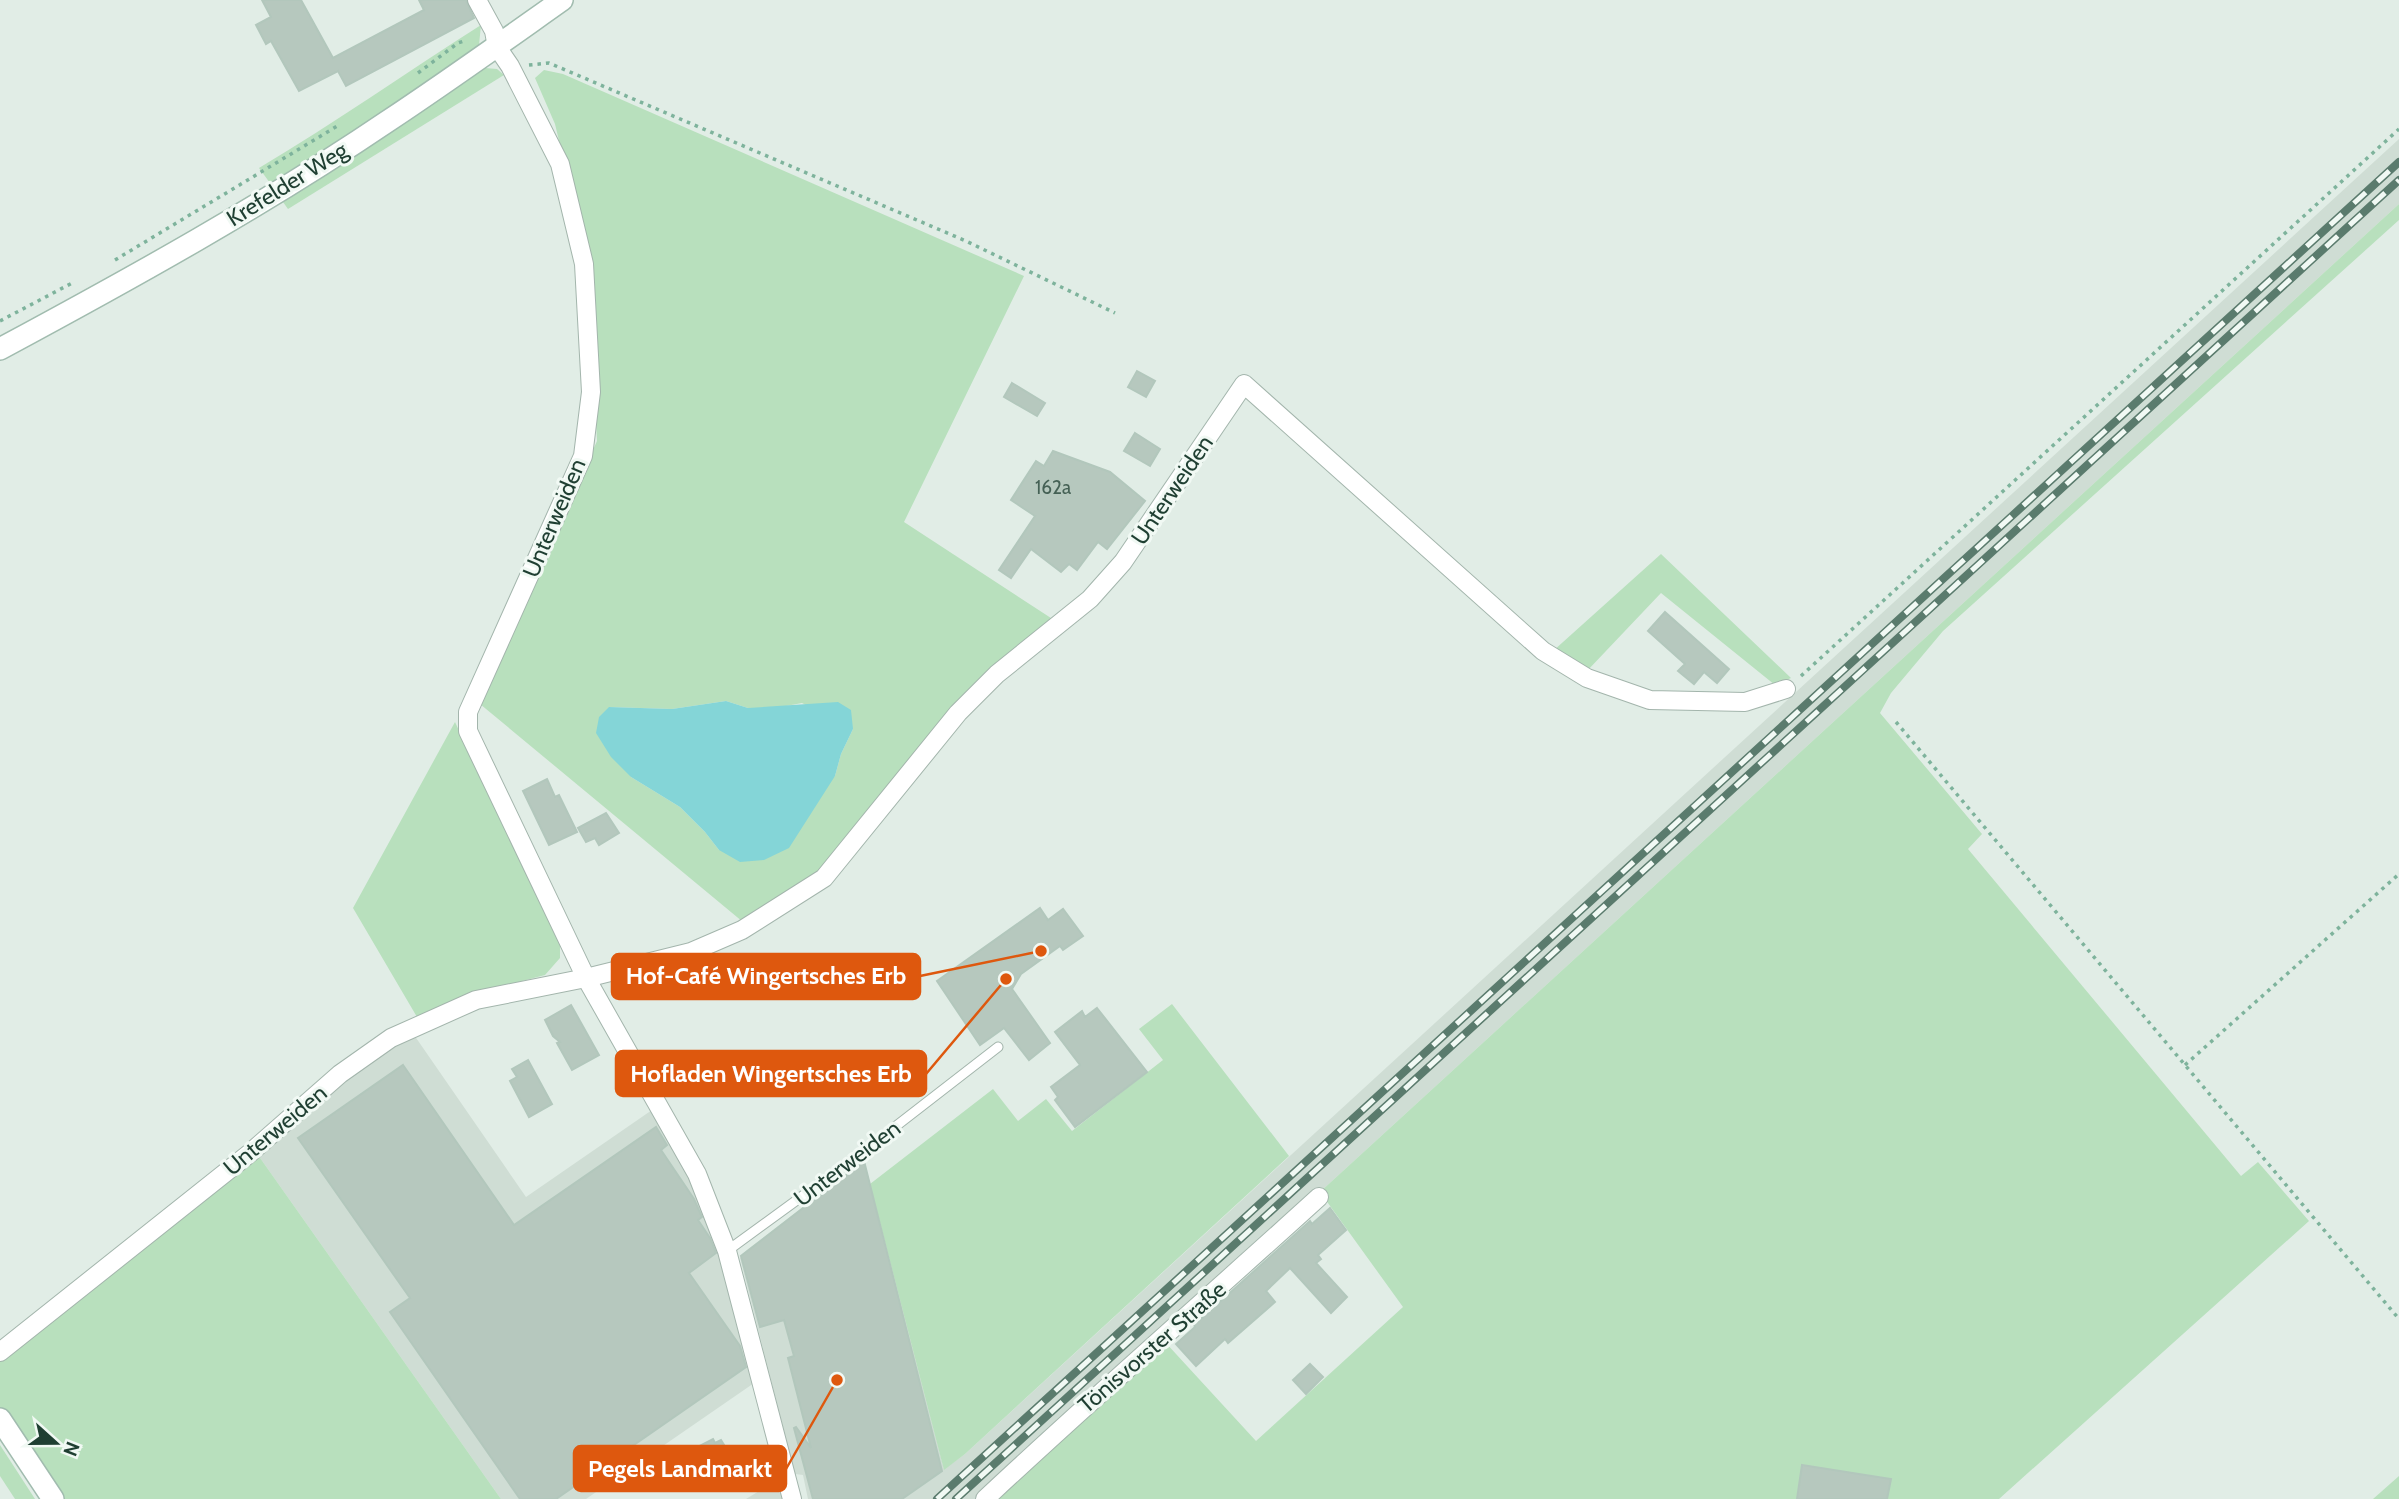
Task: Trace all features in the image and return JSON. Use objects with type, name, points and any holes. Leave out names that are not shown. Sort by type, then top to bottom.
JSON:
[{"type":"street","name":"Unterweiden","points":[[477,0],[560,164],[584,264],[591,392],[583,456],[468,712],[468,731],[586,978],[697,1174],[727,1251],[792,1499]]},
{"type":"street","name":"Krefelder Weg","points":[[0,349],[115,287],[254,205],[387,122],[495,39],[562,0]]},
{"type":"street","name":"Unterweiden","points":[[0,1352],[250,1153],[340,1074],[391,1038],[477,1000],[586,978],[691,952],[742,929],[824,878],[958,713],[997,674],[1090,599],[1123,562],[1244,384],[1543,652],[1587,678],[1650,700],[1745,702],[1786,689]]},
{"type":"street","name":"Tönisvorster Straße","points":[[985,1499],[1100,1391],[1176,1327],[1319,1197]]},
{"type":"street","points":[[0,1419],[53,1499]]},
{"type":"lane","name":"Unterweiden","points":[[727,1251],[860,1154],[998,1047]]},
{"type":"path","points":[[414,76],[458,43],[495,39]]},
{"type":"path","points":[[510,66],[549,63],[966,241],[1115,313]]},
{"type":"path","points":[[112,261],[346,121]]},
{"type":"path","points":[[1786,689],[2399,129]]},
{"type":"path","points":[[0,321],[78,280]]},
{"type":"path","points":[[1896,722],[2399,1319]]},
{"type":"path","points":[[2185,1065],[2399,873]]},
{"type":"shaded area","points":[[2399,139],[2399,204],[1320,1192],[979,1499],[808,1499],[803,1475],[795,1474],[740,1258],[747,1250],[864,1160],[944,1469],[965,1454]]},
{"type":"shaded area","points":[[412,1032],[526,1197],[652,1110],[689,1173],[722,1247],[757,1381],[586,1499],[501,1499],[258,1155],[351,1073]]},
{"type":"shaded area","points":[[780,1478],[785,1499],[746,1499]]},
{"type":"green space","points":[[481,25],[479,45],[370,121],[270,183],[259,168],[315,133]]},
{"type":"green space","points":[[485,68],[497,69],[504,75],[288,209],[283,202]]},
{"type":"green space","points":[[544,70],[563,74],[1024,276],[904,522],[1054,620],[827,869],[743,922],[480,704],[597,441],[588,262],[555,124],[535,78]],"holes":[[[726,701],[748,708],[775,708],[802,703],[853,729],[841,754],[835,776],[719,850],[680,807],[631,777],[609,707],[672,709]]]},
{"type":"green space","points":[[2399,204],[2399,220],[1943,631],[1891,693],[1880,713],[1982,834],[1968,849],[2241,1176],[2258,1162],[2309,1221],[1999,1499],[994,1499],[1165,1342],[1256,1441],[1403,1307],[1320,1192]]},
{"type":"green space","points":[[1661,554],[1791,678],[1775,685],[1661,593],[1587,671],[1553,651]]},
{"type":"green space","points":[[455,722],[560,945],[560,958],[545,975],[477,993],[417,1017],[353,908]]},
{"type":"green space","points":[[1172,1004],[1289,1156],[965,1454],[944,1470],[870,1184],[993,1089],[1018,1121],[1046,1099],[1072,1131],[1163,1060],[1139,1029]]},
{"type":"green space","points":[[258,1155],[501,1499],[59,1499],[0,1410],[0,1360]]},
{"type":"green space","points":[[0,1445],[35,1499],[15,1499],[0,1476]]},
{"type":"green space","points":[[2399,1476],[2399,1499],[2373,1499]]},
{"type":"water","points":[[726,701],[748,708],[838,702],[851,710],[853,729],[841,754],[835,776],[789,848],[764,860],[740,862],[719,850],[680,807],[631,777],[611,757],[596,733],[599,717],[609,707],[672,709]]},
{"type":"building","points":[[262,0],[301,0],[333,58],[424,10],[419,0],[466,0],[474,18],[346,86],[338,71],[299,91],[271,41],[266,44],[256,25],[271,17]]},
{"type":"building","points":[[1137,371],[1155,381],[1146,397],[1128,387]]},
{"type":"building","points":[[1012,383],[1045,403],[1037,416],[1004,397]]},
{"type":"building","points":[[1135,433],[1160,449],[1150,466],[1124,451]]},
{"type":"building","points":[[1053,451],[1110,472],[1145,501],[1107,549],[1098,542],[1077,570],[1069,564],[1061,572],[1031,549],[1011,578],[999,570],[1035,516],[1011,500],[1036,461],[1044,466]]},
{"type":"building","points":[[1665,612],[1729,669],[1717,683],[1704,672],[1694,684],[1678,671],[1685,664],[1648,631]]},
{"type":"building","points":[[547,779],[555,797],[559,795],[577,832],[549,845],[523,791]]},
{"type":"building","points":[[606,813],[619,833],[599,845],[595,838],[586,842],[578,828]]},
{"type":"building","points":[[1040,908],[1048,920],[1063,909],[1083,936],[1063,950],[1060,946],[1021,974],[1012,989],[1050,1043],[1029,1060],[1004,1028],[980,1045],[937,981]]},
{"type":"building","points":[[571,1005],[599,1055],[572,1070],[557,1043],[560,1042],[553,1036],[545,1020]]},
{"type":"building","points":[[1097,1008],[1147,1072],[1075,1127],[1055,1100],[1058,1097],[1051,1087],[1080,1065],[1055,1032],[1082,1011],[1085,1017]]},
{"type":"building","points":[[528,1060],[552,1104],[529,1117],[510,1081],[517,1077],[512,1069]]},
{"type":"building","points":[[403,1065],[514,1225],[656,1127],[667,1145],[661,1150],[694,1199],[702,1217],[698,1220],[716,1253],[689,1273],[740,1346],[746,1367],[556,1499],[520,1499],[390,1312],[410,1298],[298,1138]]},
{"type":"building","points":[[864,1161],[942,1471],[902,1499],[813,1499],[794,1428],[796,1427],[811,1448],[788,1358],[794,1356],[784,1320],[760,1327],[741,1256]]},
{"type":"building","points":[[1330,1208],[1346,1230],[1318,1255],[1321,1259],[1316,1263],[1347,1297],[1331,1313],[1290,1268],[1266,1291],[1275,1302],[1228,1343],[1225,1339],[1196,1366],[1176,1344],[1310,1221],[1312,1224]]},
{"type":"building","points":[[1310,1364],[1323,1377],[1306,1394],[1293,1380]]},
{"type":"building","points":[[713,1439],[715,1443],[721,1440],[736,1464],[730,1468],[731,1471],[716,1479],[715,1477],[707,1482],[704,1477],[698,1481],[682,1455]]},
{"type":"building","points":[[1802,1465],[1891,1479],[1887,1499],[1797,1499]]},
{"type":"railway","points":[[937,1499],[2399,162]]},
{"type":"railway","points":[[956,1499],[2399,180]]},
{"type":"place","name":"Hof-Café Wingertsches Erb","points":[[1041,951]]},
{"type":"place","name":"Hofladen Wingertsches Erb","points":[[1006,979]]},
{"type":"place","name":"Pegels Landmarkt","points":[[837,1380]]}]
